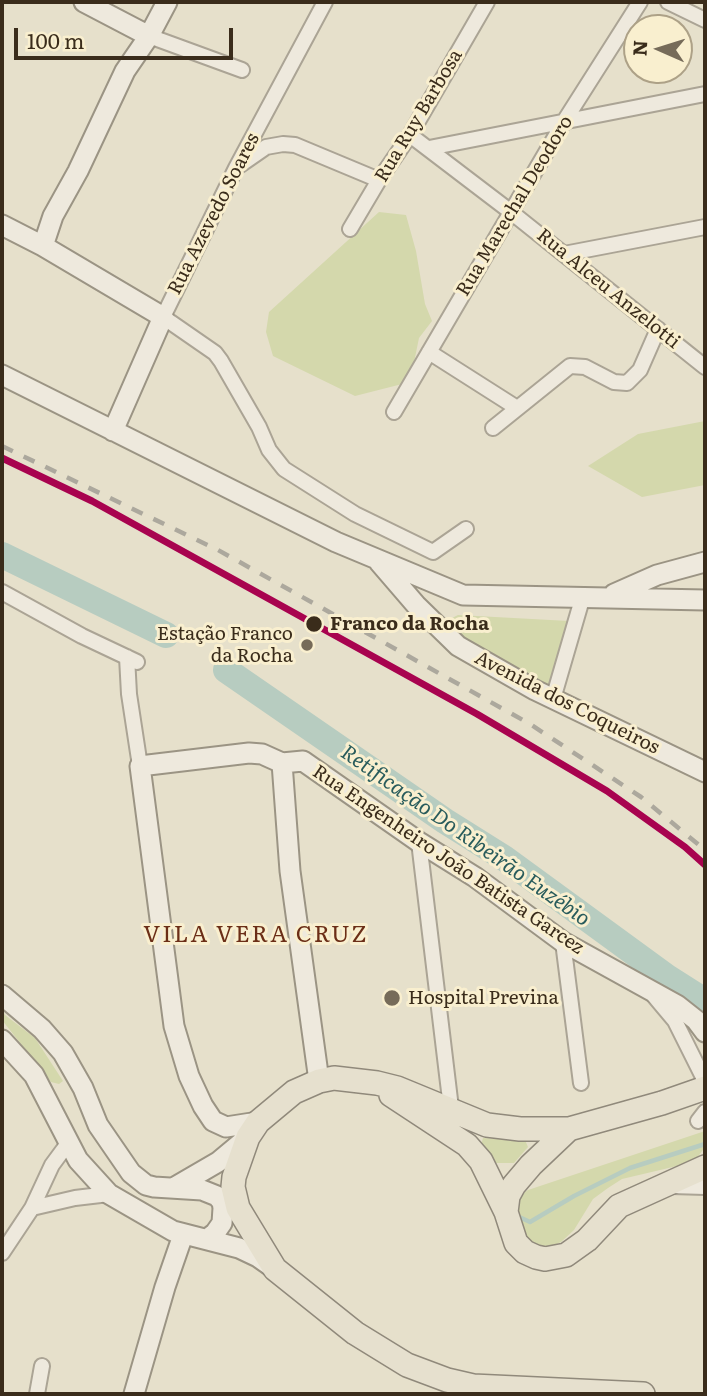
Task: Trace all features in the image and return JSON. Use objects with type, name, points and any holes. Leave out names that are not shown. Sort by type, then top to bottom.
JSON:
[{"type":"main road","points":[[85,2],[149,36]]},
{"type":"main road","points":[[43,246],[53,216],[85,158],[125,71],[149,36],[167,2]]},
{"type":"main road","points":[[2,225],[43,246],[163,317]]},
{"type":"main road","name":"Rua Azevedo Soares","points":[[113,431],[163,317]]},
{"type":"main road","points":[[2,375],[324,537],[453,592],[478,596],[610,596],[705,600]]},
{"type":"main road","name":"Avenida dos Coqueiros","points":[[379,561],[438,628],[458,646],[553,699],[705,772]]},
{"type":"main road","points":[[610,596],[657,575],[705,562]]},
{"type":"main road","points":[[438,628],[441,608],[453,592]]},
{"type":"main road","name":"Rua Engenheiro João Batista Garcez","points":[[140,766],[249,753],[261,754],[282,763],[303,761],[419,842],[475,877],[563,942],[677,1005],[705,1031]]},
{"type":"main road","points":[[282,763],[290,871],[319,1081]]},
{"type":"main road","points":[[140,766],[174,1026],[189,1076],[202,1106],[213,1121],[226,1127],[253,1130]]},
{"type":"main road","points":[[2,995],[54,1041],[72,1066],[98,1125],[131,1173],[154,1187],[211,1193],[222,1202],[222,1223],[215,1233],[206,1239]]},
{"type":"main road","points":[[2,1040],[34,1075],[78,1160],[109,1194],[183,1236],[206,1239],[247,1251],[275,1269],[355,1333],[407,1365],[473,1387],[525,1392],[643,1394]]},
{"type":"main road","points":[[174,1187],[218,1163],[294,1092],[319,1081],[334,1078],[397,1088],[501,1128],[573,1128],[705,1088]]},
{"type":"main road","points":[[377,1083],[404,1105],[467,1145],[481,1161],[506,1212],[516,1243],[525,1252],[536,1257],[556,1258],[576,1249],[619,1206],[705,1167]]},
{"type":"main road","points":[[55,1113],[72,1112],[86,1095]]},
{"type":"main road","points":[[69,1142],[82,1130],[98,1125]]},
{"type":"main road","points":[[506,1212],[508,1196],[519,1178],[573,1128]]},
{"type":"main road","points":[[253,1130],[237,1164],[234,1177],[236,1201],[275,1269]]},
{"type":"main road","points":[[134,1394],[183,1236]]},
{"type":"street","name":"Rua Azevedo Soares","points":[[163,317],[236,168],[325,2]]},
{"type":"street","name":"Rua Ruy Barbosa","points":[[350,229],[410,135],[487,2]]},
{"type":"street","name":"Rua Marechal Deodoro","points":[[394,412],[565,120],[640,2]]},
{"type":"street","points":[[668,2],[705,20]]},
{"type":"street","points":[[149,36],[242,70]]},
{"type":"street","points":[[429,148],[705,94]]},
{"type":"street","name":"Rua Alceu Anzelotti","points":[[410,135],[705,367]]},
{"type":"street","points":[[236,168],[266,147],[295,145],[379,180]]},
{"type":"street","points":[[564,254],[705,227]]},
{"type":"street","points":[[163,317],[215,353],[222,361],[269,450],[284,469],[355,514],[433,552],[466,529]]},
{"type":"street","points":[[493,428],[570,366],[585,367],[614,382],[627,383],[639,370],[658,329]]},
{"type":"street","points":[[429,352],[517,408]]},
{"type":"street","points":[[2,592],[82,636],[132,659],[129,694],[140,766]]},
{"type":"street","points":[[553,699],[583,596]]},
{"type":"street","points":[[419,842],[451,1108]]},
{"type":"street","points":[[563,942],[581,1083]]},
{"type":"street","name":"Rua Engenheiro João Batista Garcez","points":[[648,989],[675,1021],[705,1081]]},
{"type":"street","points":[[2,1253],[32,1208],[52,1164],[69,1142]]},
{"type":"street","points":[[665,1185],[705,1186]]},
{"type":"street","points":[[32,1208],[75,1198],[109,1194]]},
{"type":"street","points":[[37,1394],[42,1366]]},
{"type":"green space","points":[[379,212],[406,215],[416,251],[425,304],[432,321],[419,338],[410,382],[355,396],[273,356],[266,332],[269,312]]},
{"type":"green space","points":[[705,421],[705,485],[642,497],[588,466],[638,434]]},
{"type":"green space","points":[[458,615],[569,621],[548,693],[458,636],[450,626],[452,618]]},
{"type":"green space","points":[[2,1009],[5,1015],[35,1038],[63,1081],[59,1084],[51,1082],[2,1020]]},
{"type":"green space","points":[[705,1131],[705,1147],[694,1162],[622,1179],[593,1199],[574,1230],[561,1242],[547,1248],[530,1244],[524,1237],[515,1211],[521,1195],[528,1190]]},
{"type":"green space","points":[[483,1138],[525,1140],[528,1147],[514,1163],[493,1163],[481,1145]]},
{"type":"waterway","points":[[2,555],[166,635]]},
{"type":"waterway","name":"Retificação Do Ribeirão Euzébio","points":[[226,670],[445,821],[504,858],[667,977],[705,1001]]},
{"type":"waterway","points":[[517,1216],[530,1222],[630,1168],[705,1144]]},
{"type":"railway","points":[[2,446],[218,550],[530,724],[641,797],[705,850]]},
{"type":"transit line","points":[[2,458],[92,501],[477,714],[607,791],[685,847],[705,865]]},
{"type":"place","name":"Franco da Rocha","points":[[314,624]]},
{"type":"place","name":"Estação Franco da Rocha","points":[[307,645]]},
{"type":"place","name":"Hospital Previna","points":[[392,998]]},
{"type":"district","name":"VILA VERA CRUZ","points":[[256,935]]}]
